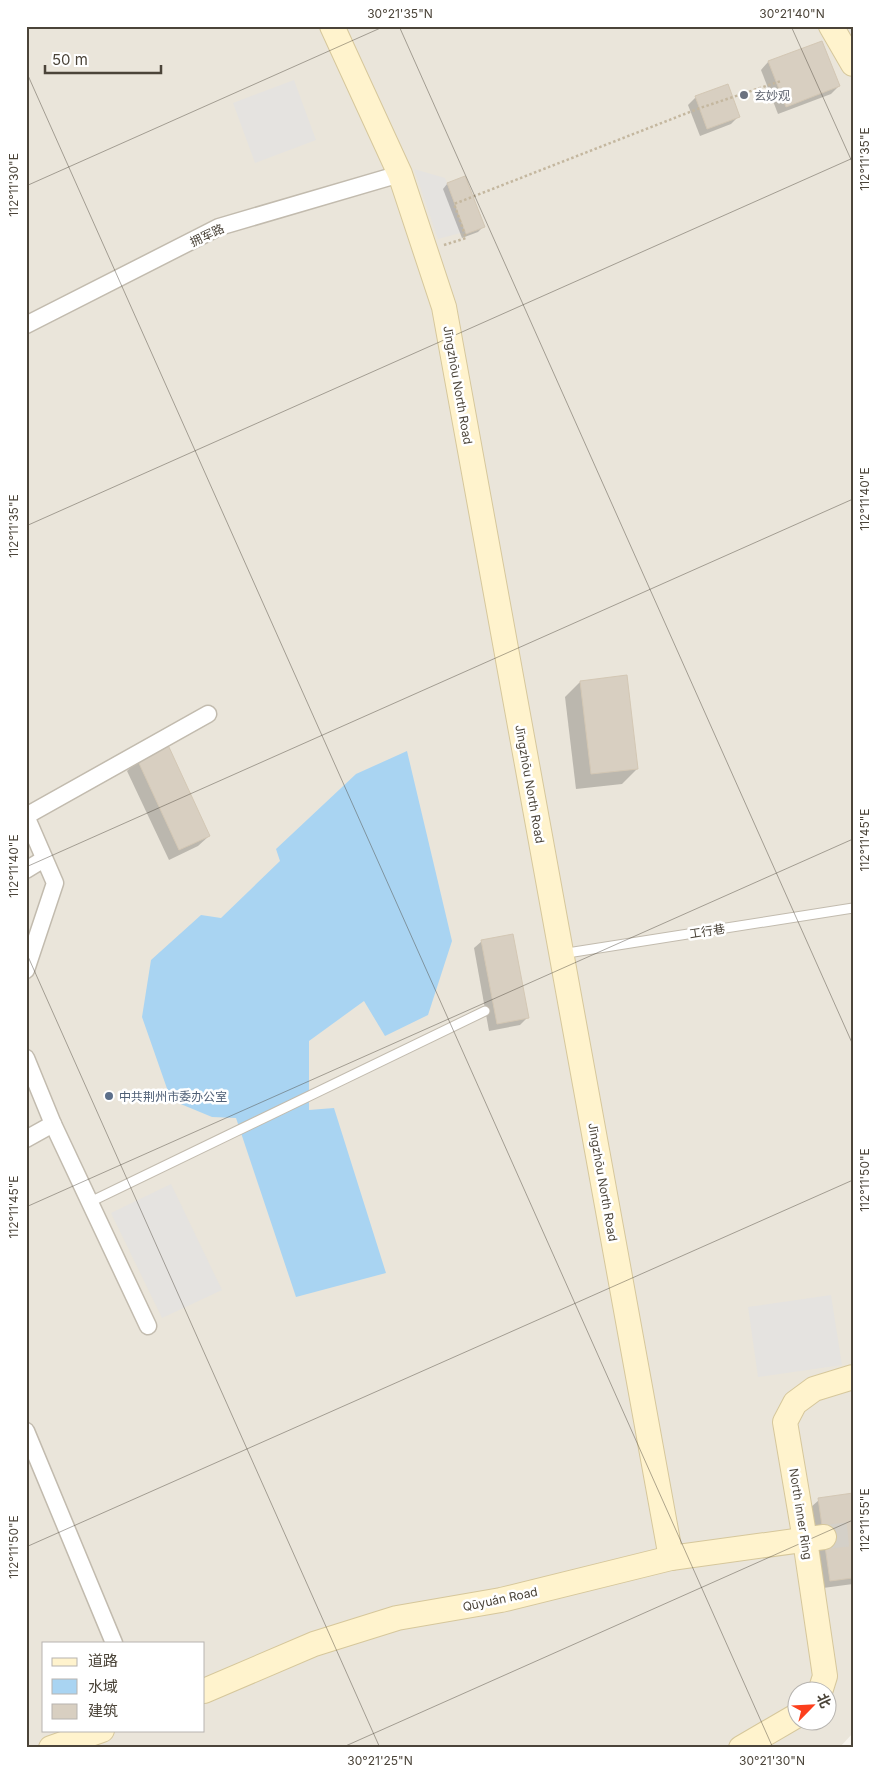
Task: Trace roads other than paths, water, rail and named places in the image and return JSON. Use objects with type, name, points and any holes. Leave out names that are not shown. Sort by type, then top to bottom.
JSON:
[{"type":"street","name":"Jīngzhōu North Road","points":[[332,26],[400,174],[444,308],[671,1558]]},
{"type":"street","points":[[831,26],[853,64]]},
{"type":"street","name":"拥军路","points":[[26,325],[219,227],[400,174]]},
{"type":"street","points":[[26,970],[55,883],[26,816],[208,714]]},
{"type":"street","points":[[26,870],[44,859]]},
{"type":"street","points":[[26,1058],[53,1124],[148,1326]]},
{"type":"street","points":[[26,1140],[53,1124]]},
{"type":"street","name":"North inner Ring","points":[[823,1682],[825,1676],[815,1538],[785,1422],[795,1403],[814,1389],[853,1377]]},
{"type":"street","points":[[26,1431],[114,1642]]},
{"type":"street","name":"Qūyuán Road","points":[[205,1691],[314,1644],[397,1618],[502,1600],[671,1558],[815,1538]]},
{"type":"street","points":[[741,1748],[786,1722]]},
{"type":"street","points":[[51,1748],[96,1732]]},
{"type":"lane","name":"工行巷","points":[[561,954],[853,908]]},
{"type":"lane","points":[[90,1202],[338,1084],[485,1011]]},
{"type":"water","points":[[407,751],[452,941],[428,1015],[385,1036],[364,1001],[309,1041],[309,1110],[334,1108],[386,1273],[296,1297],[236,1118],[212,1117],[171,1100],[142,1017],[151,960],[201,915],[221,918],[280,861],[276,849],[356,774]]},
{"type":"tunnel","points":[[824,1537],[853,1534]]},
{"type":"place","name":"玄妙观","points":[[744,95]]},
{"type":"place","name":"中共荆州市委办公室","points":[[109,1096]]}]
